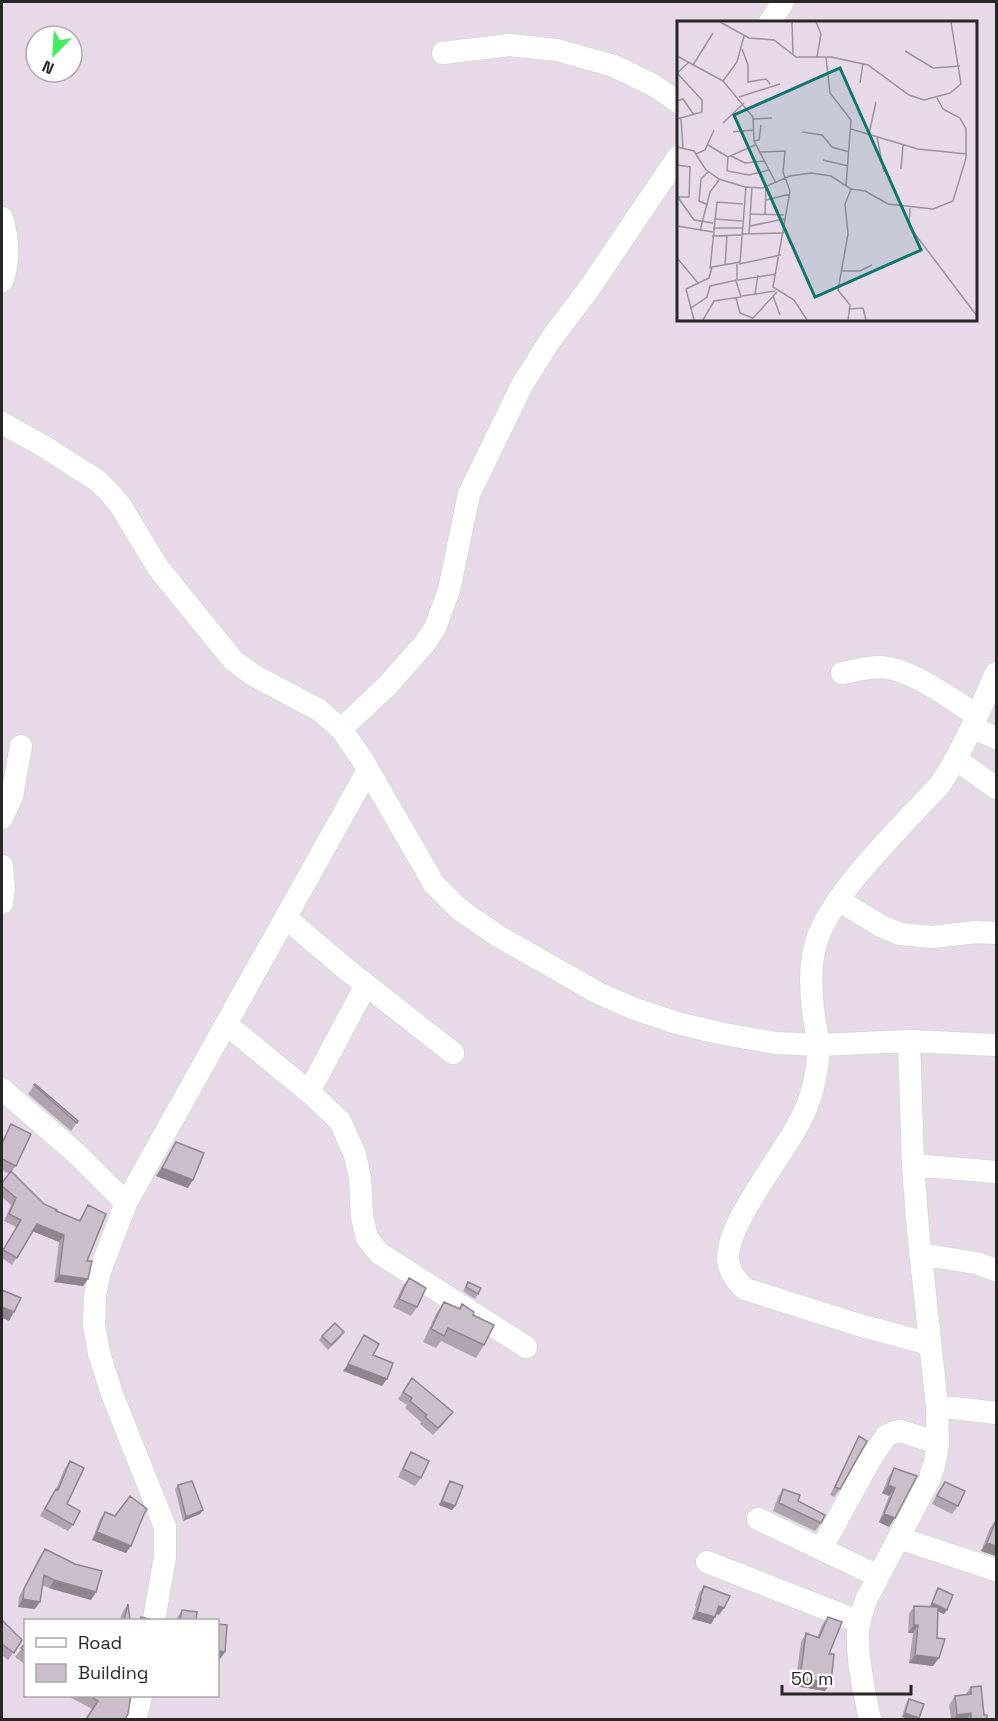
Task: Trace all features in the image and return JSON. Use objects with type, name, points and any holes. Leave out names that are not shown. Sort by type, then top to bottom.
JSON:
[{"type":"street","points":[[771,21],[783,2]]},
{"type":"street","points":[[443,53],[509,45],[557,50],[614,66],[653,85],[677,101]]},
{"type":"street","points":[[341,729],[402,670],[435,628],[449,590],[469,495],[522,385],[551,339],[588,290],[677,158]]},
{"type":"street","points":[[2,218],[8,251],[6,271],[2,281]]},
{"type":"street","points":[[2,423],[98,481],[120,505],[159,569],[233,660],[253,675],[319,710],[341,729],[368,770],[435,884],[459,909],[498,936],[598,993],[634,1009],[677,1023],[724,1034],[776,1043],[818,1045],[909,1041],[996,1045]]},
{"type":"street","points":[[842,673],[880,667],[920,680],[996,738]]},
{"type":"street","points":[[930,1344],[759,1295],[745,1289],[738,1282],[731,1273],[728,1258],[737,1226],[749,1203],[794,1134],[810,1100],[818,1045],[810,970],[814,946],[823,925],[838,900],[869,861],[939,786],[956,759],[996,673]]},
{"type":"street","points":[[2,818],[12,796],[21,746]]},
{"type":"street","points":[[956,759],[996,788]]},
{"type":"street","points":[[154,1619],[165,1557],[165,1527],[112,1394],[99,1353],[93,1325],[95,1295],[100,1271],[126,1203],[368,770]]},
{"type":"street","points":[[2,866],[4,888],[2,903]]},
{"type":"street","points":[[838,900],[869,920],[900,934],[932,937],[976,932],[996,933]]},
{"type":"street","points":[[286,918],[366,985],[453,1053]]},
{"type":"street","points":[[309,1092],[366,985]]},
{"type":"street","points":[[226,1024],[309,1092],[340,1121],[355,1155],[360,1178],[362,1217],[367,1238],[379,1253],[526,1347]]},
{"type":"street","points":[[870,1719],[858,1639],[860,1622],[867,1598],[929,1480],[938,1443],[937,1406],[920,1254],[913,1165],[909,1041]]},
{"type":"street","points":[[4,1096],[77,1154],[126,1203]]},
{"type":"street","points":[[913,1165],[996,1172]]},
{"type":"street","points":[[920,1254],[976,1263],[996,1270]]},
{"type":"street","points":[[937,1406],[996,1413]]},
{"type":"street","points":[[821,1549],[870,1460],[886,1436],[900,1431],[938,1443]]},
{"type":"street","points":[[758,1519],[878,1576]]},
{"type":"street","points":[[898,1538],[996,1570]]},
{"type":"street","points":[[708,1562],[860,1622]]},
{"type":"street","points":[[135,1719],[140,1697]]},
{"type":"building","points":[[34,1085],[78,1121],[77,1123]]},
{"type":"building","points":[[11,1124],[31,1134],[16,1166],[2,1159],[2,1144]]},
{"type":"building","points":[[176,1142],[204,1153],[193,1180],[162,1168]]},
{"type":"building","points":[[11,1171],[44,1204],[56,1211],[80,1221],[88,1205],[106,1214],[87,1261],[92,1261],[88,1279],[59,1275],[64,1235],[37,1224],[17,1258],[3,1250],[21,1220],[9,1214],[16,1198],[2,1186]]},
{"type":"building","points":[[409,1278],[426,1288],[417,1307],[399,1299]]},
{"type":"building","points":[[468,1282],[481,1288],[478,1294],[466,1287]]},
{"type":"building","points":[[2,1290],[21,1298],[14,1312],[2,1307]]},
{"type":"building","points":[[444,1302],[460,1309],[462,1304],[474,1312],[473,1315],[494,1325],[484,1345],[448,1328],[444,1336],[431,1329]]},
{"type":"building","points":[[335,1323],[344,1332],[331,1345],[322,1336]]},
{"type":"building","points":[[364,1335],[379,1344],[373,1355],[393,1363],[387,1379],[348,1364]]},
{"type":"building","points":[[412,1378],[453,1412],[438,1428],[410,1401],[412,1398],[403,1392]]},
{"type":"building","points":[[859,1436],[867,1441],[840,1489],[835,1487]]},
{"type":"building","points":[[411,1452],[429,1461],[421,1478],[403,1469]]},
{"type":"building","points":[[70,1461],[84,1468],[67,1504],[80,1511],[73,1525],[45,1509],[56,1489],[58,1490]]},
{"type":"building","points":[[894,1468],[917,1476],[895,1518],[884,1514],[895,1488],[888,1485]]},
{"type":"building","points":[[192,1481],[203,1510],[186,1517],[178,1485]]},
{"type":"building","points":[[450,1481],[463,1486],[455,1506],[442,1501]]},
{"type":"building","points":[[945,1482],[965,1491],[958,1506],[937,1496]]},
{"type":"building","points":[[783,1489],[800,1495],[798,1501],[825,1515],[821,1523],[779,1503]]},
{"type":"building","points":[[130,1496],[147,1509],[131,1546],[97,1532],[105,1512],[115,1516]]},
{"type":"building","points":[[996,1520],[996,1546],[987,1543]]},
{"type":"building","points":[[45,1549],[75,1564],[102,1571],[96,1592],[44,1575],[40,1602],[23,1599],[24,1589]]},
{"type":"building","points":[[704,1586],[730,1596],[724,1608],[719,1606],[715,1617],[697,1612]]},
{"type":"building","points":[[938,1588],[953,1595],[947,1610],[932,1603]]},
{"type":"building","points":[[128,1604],[130,1619],[124,1619]]},
{"type":"building","points":[[914,1606],[938,1607],[937,1638],[945,1639],[939,1658],[915,1655],[918,1625],[914,1625]]},
{"type":"building","points":[[182,1610],[197,1612],[196,1619],[180,1619]]},
{"type":"building","points":[[828,1617],[842,1622],[829,1654],[834,1654],[831,1683],[800,1678],[806,1633],[819,1638]]},
{"type":"building","points":[[2,1620],[22,1640],[14,1653],[2,1644]]},
{"type":"building","points":[[219,1624],[227,1625],[225,1652],[219,1651]]},
{"type":"building","points":[[981,1686],[984,1715],[987,1715],[987,1719],[971,1719],[971,1713],[957,1715],[955,1696],[971,1694],[971,1687]]},
{"type":"building","points":[[91,1697],[131,1697],[125,1719],[87,1718],[98,1701]]},
{"type":"building","points":[[909,1699],[924,1704],[919,1718],[905,1713]]}]
